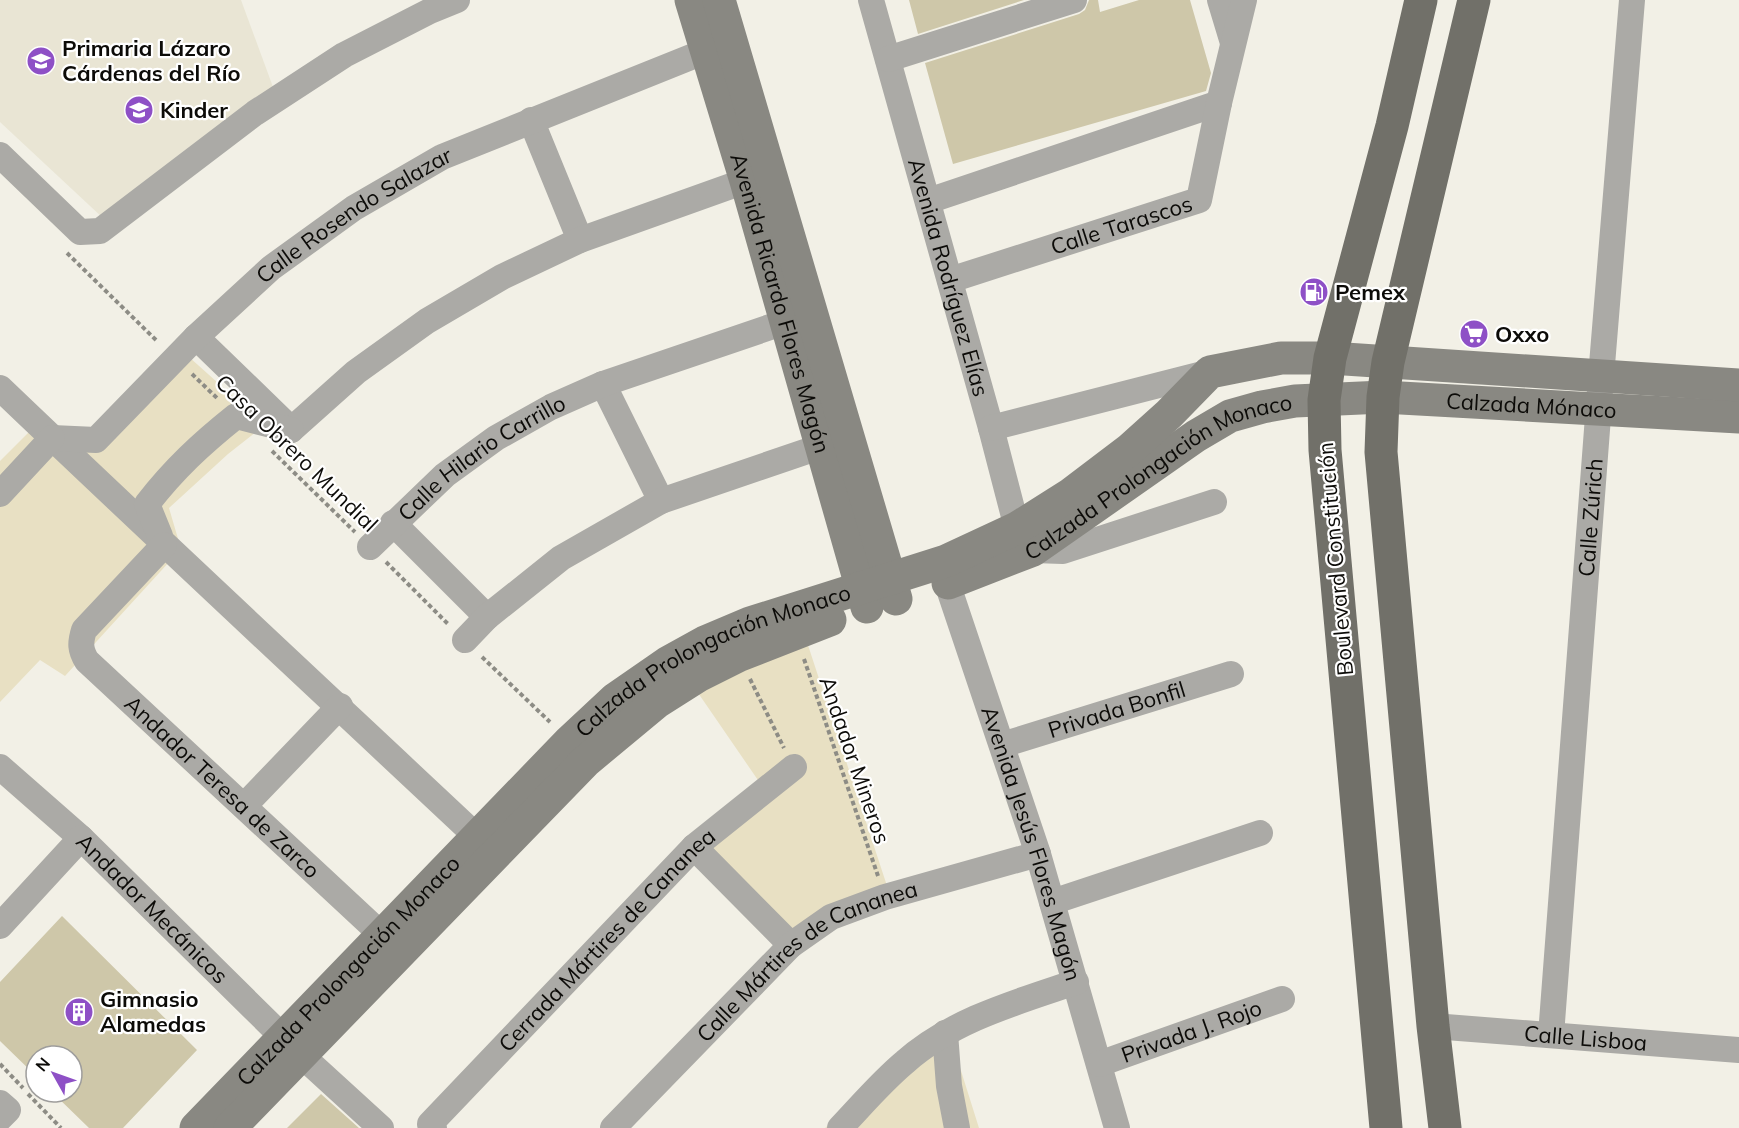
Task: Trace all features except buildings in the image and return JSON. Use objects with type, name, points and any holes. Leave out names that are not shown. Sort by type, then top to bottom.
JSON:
[{"type":"main road","name":"Boulevard Constitución","points":[[1386,1128],[1325,450],[1324,400],[1330,358],[1392,126],[1421,0]]},
{"type":"main road","points":[[1445,1128],[1433,1026],[1382,452],[1383,397],[1388,362],[1474,0]]},
{"type":"street","points":[[0,155],[74,242],[107,227],[255,113],[344,55],[429,11],[457,0]]},
{"type":"street","name":"Avenida Ricardo Flores Magón","points":[[691,0],[706,51],[758,176],[878,594]]},
{"type":"street","name":"Avenida Ricardo Flores Magón","points":[[719,0],[758,176],[785,322],[835,442]]},
{"type":"street","name":"Avenida Rodríguez Elías","points":[[871,0],[991,428],[1025,539]]},
{"type":"street","points":[[888,59],[1074,0]]},
{"type":"street","points":[[1220,0],[1233,43]]},
{"type":"street","name":"Calle Tarascos","points":[[950,280],[1199,200],[1244,0]]},
{"type":"street","name":"Calle Zúrich","points":[[1551,1035],[1598,410],[1632,0]]},
{"type":"street","name":"Calle Rosendo Salazar","points":[[52,438],[96,440],[196,337],[271,268],[354,208],[442,157],[706,51]]},
{"type":"street","points":[[928,201],[1219,103]]},
{"type":"street","points":[[531,120],[580,240]]},
{"type":"street","points":[[291,429],[356,372],[427,321],[501,277],[580,240],[758,176]]},
{"type":"street","name":"Calle Hilario Carrillo","points":[[370,547],[445,475],[496,438],[551,407],[603,384],[785,322]]},
{"type":"street","points":[[196,337],[291,429]]},
{"type":"street","points":[[991,428],[1210,372],[1281,358],[1330,358]]},
{"type":"street","name":"Calzada Mónaco","points":[[1330,358],[1601,378],[1739,385]]},
{"type":"street","name":"Calzada Prolongación Monaco","points":[[1025,539],[1071,494],[1129,450],[1169,414],[1210,372]]},
{"type":"street","points":[[603,384],[661,501]]},
{"type":"street","points":[[0,388],[164,545],[340,706],[486,845]]},
{"type":"street","name":"Calzada Mónaco","points":[[1324,400],[1383,397],[1739,417]]},
{"type":"street","name":"Calzada Prolongación Monaco","points":[[196,1128],[292,1046],[486,845],[570,741],[615,699],[667,663],[705,642],[750,623],[878,594],[947,572],[1025,539],[1230,416],[1295,401],[1324,400]]},
{"type":"street","points":[[164,545],[147,504],[164,482],[195,450],[236,416],[291,429]]},
{"type":"street","points":[[0,494],[52,438]]},
{"type":"street","points":[[465,640],[487,617],[561,558],[661,501],[835,442]]},
{"type":"street","points":[[1025,539],[1063,551],[1214,502]]},
{"type":"street","points":[[393,523],[487,617]]},
{"type":"street","name":"Andador Teresa de Zarco","points":[[164,545],[84,630],[81,647],[87,661],[382,935]]},
{"type":"street","name":"Avenida Jesús Flores Magón","points":[[947,572],[1038,854],[1117,1128]]},
{"type":"street","name":"Calzada Prolongación Monaco","points":[[230,1128],[292,1046],[382,935],[657,702],[698,676],[738,656],[795,633],[878,594]]},
{"type":"street","name":"Privada Bonfil","points":[[1002,745],[1231,674]]},
{"type":"street","points":[[244,806],[340,706]]},
{"type":"street","name":"Andador Mecánicos","points":[[0,767],[81,838],[292,1046],[381,1128]]},
{"type":"street","name":"Cerrada Mártires de Cananea","points":[[432,1126],[694,847],[794,767]]},
{"type":"street","points":[[1052,902],[1260,833]]},
{"type":"street","points":[[0,926],[81,838]]},
{"type":"street","points":[[694,847],[791,945]]},
{"type":"street","name":"Calle Mártires de Cananea","points":[[613,1128],[791,945],[831,917],[885,897],[1038,854]]},
{"type":"street","points":[[840,1128],[905,1061],[945,1033],[1004,1006],[1076,982]]},
{"type":"street","name":"Privada J. Rojo","points":[[1099,1064],[1282,999]]},
{"type":"street","name":"Calle Lisboa","points":[[1433,1026],[1739,1050]]},
{"type":"street","points":[[945,1033],[949,1086],[957,1128]]},
{"type":"street","points":[[0,1103],[8,1110],[0,1118]]},
{"type":"path","name":"Casa Obrero Mundial","points":[[74,242],[175,358],[236,416]]},
{"type":"path","name":"Casa Obrero Mundial","points":[[269,449],[570,741]]},
{"type":"path","name":"Andador Mineros","points":[[795,633],[885,897]]},
{"type":"path","points":[[738,656],[794,767]]},
{"type":"path","points":[[0,1064],[61,1128]]},
{"type":"shaded area","name":"Kinder","points":[[0,0],[241,0],[273,87],[104,219],[0,122]]},
{"type":"shaded area","points":[[179,348],[265,425],[228,454],[169,508],[181,549],[65,676],[40,660],[0,702],[0,461],[29,432],[97,434]]},
{"type":"shaded area","points":[[805,636],[889,892],[782,948],[680,848],[762,786],[694,687]]},
{"type":"shaded area","points":[[946,1023],[979,1128],[825,1128]]},
{"type":"place","name":"Primaria Lázaro Cárdenas del Río","points":[[41,61]]},
{"type":"place","name":"Kinder","points":[[139,110]]},
{"type":"place","name":"Pemex","points":[[1314,292]]},
{"type":"place","name":"Oxxo","points":[[1474,334]]},
{"type":"place","name":"Gimnasio Alamedas","points":[[79,1012]]}]
